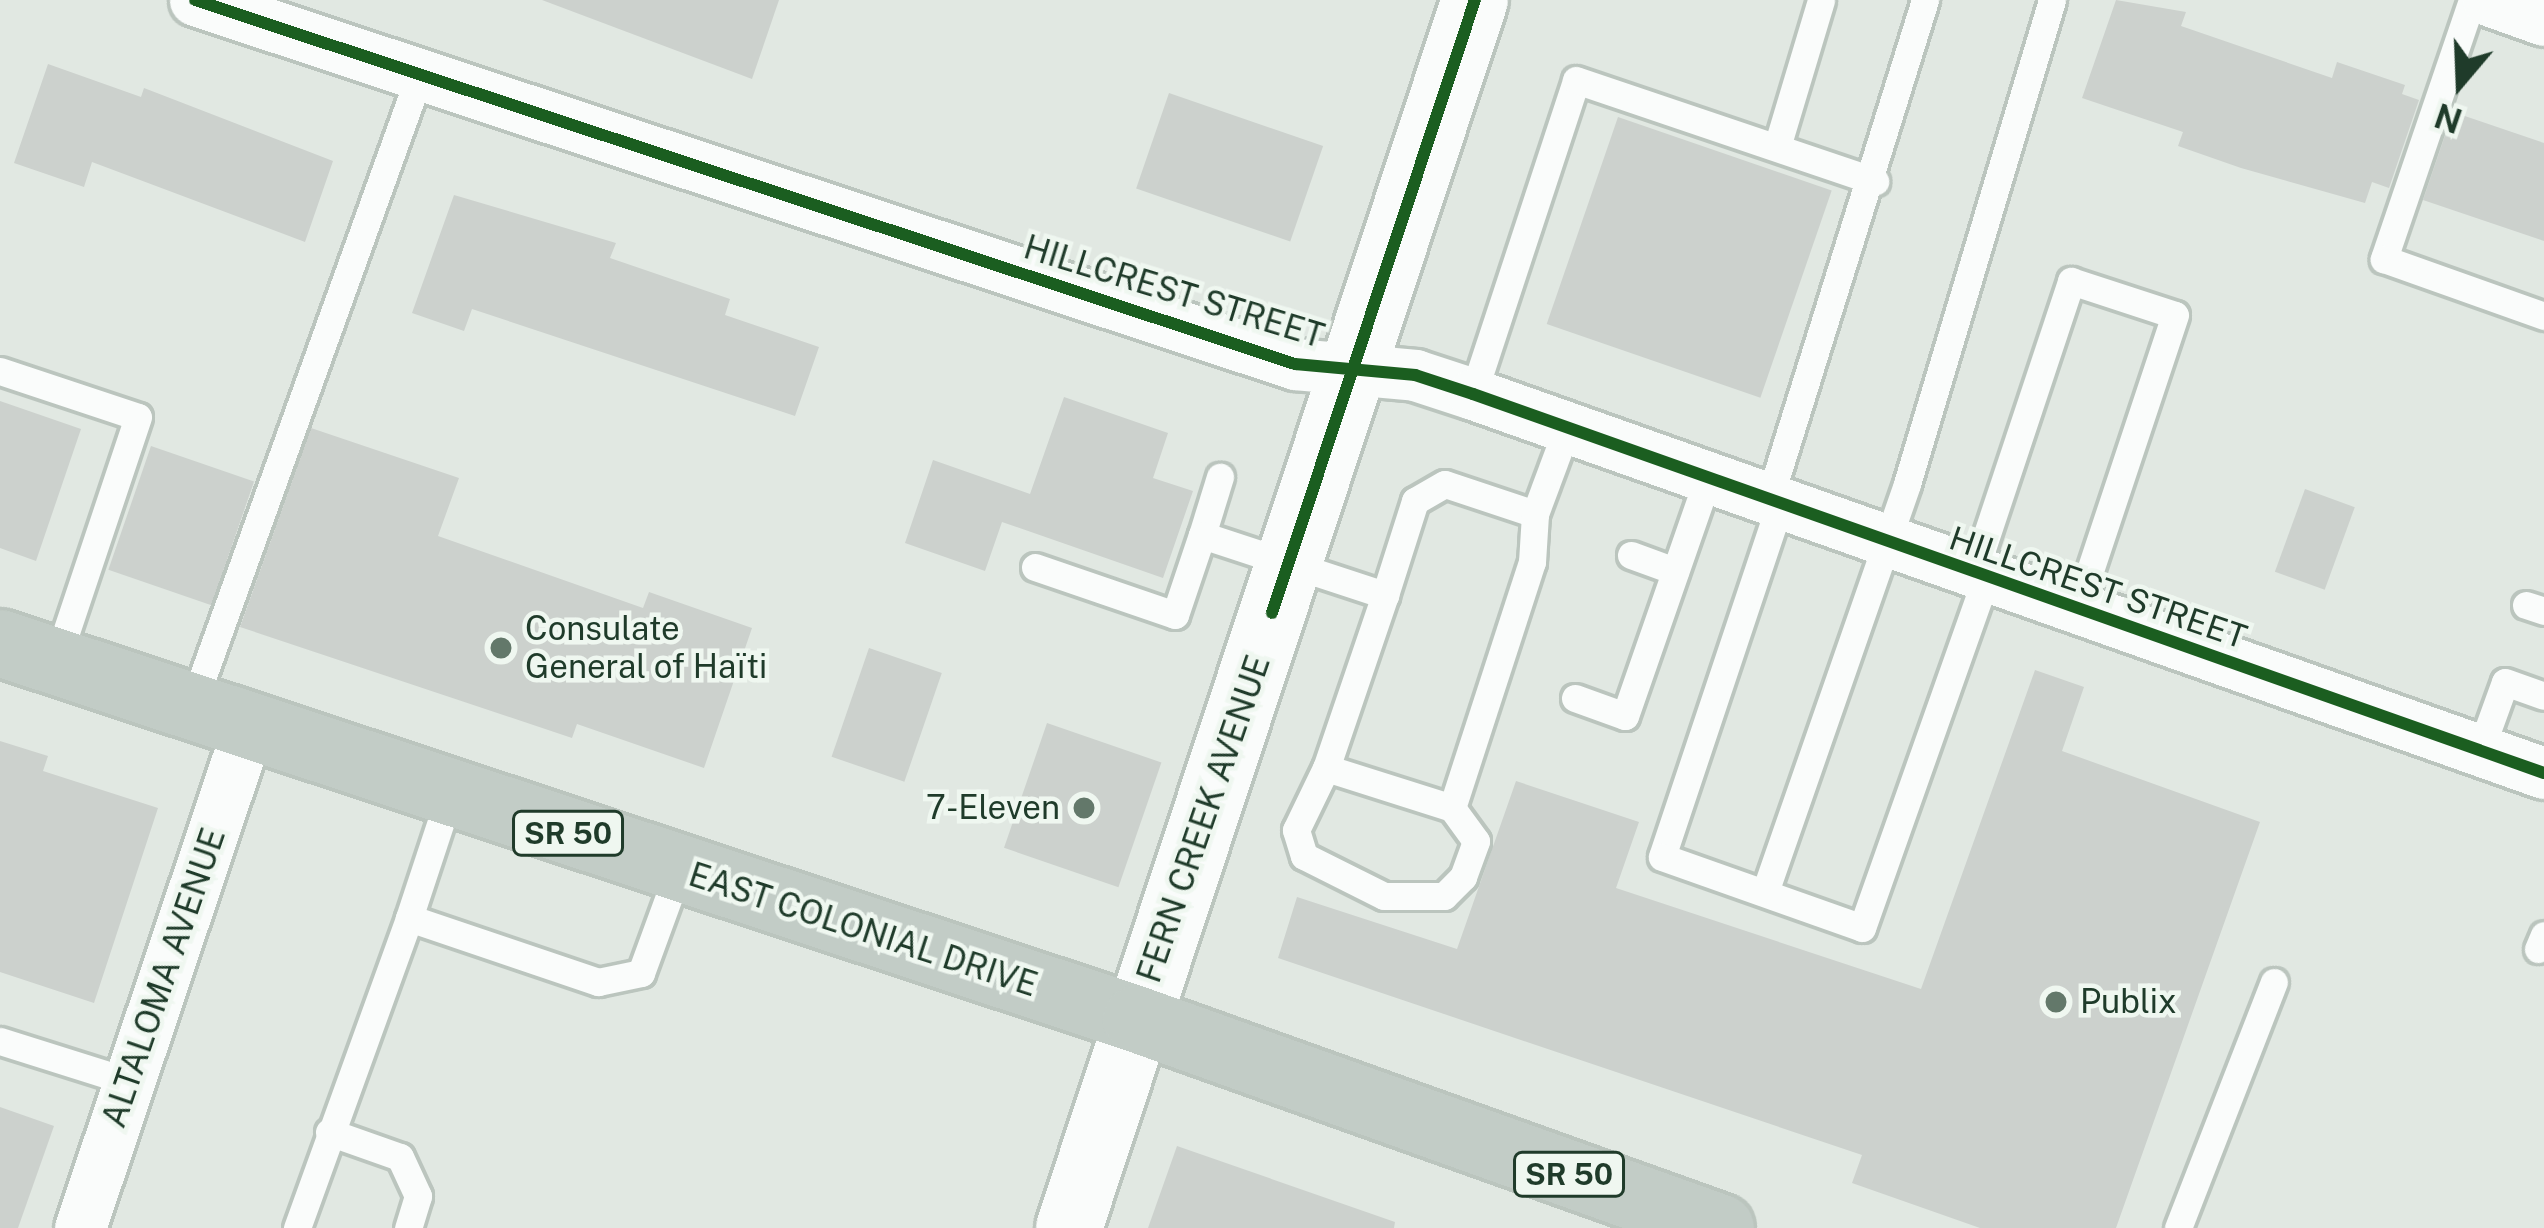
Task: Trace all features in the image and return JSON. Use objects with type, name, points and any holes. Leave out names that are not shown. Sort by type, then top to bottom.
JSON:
[{"type":"highway","name":"EAST COLONIAL DRIVE","points":[[28,652],[1136,1019],[1721,1228]]},
{"type":"street","name":"HILLCREST STREET","points":[[195,0],[1295,364],[1356,370],[1473,394],[2544,773]]},
{"type":"street","name":"FERN CREEK AVENUE","points":[[1069,1228],[1356,370],[1474,0]]},
{"type":"street","points":[[2488,0],[2544,20]]},
{"type":"street","name":"ALTALOMA AVENUE","points":[[80,1228],[130,1082],[220,718]]},
{"type":"lane","points":[[1777,147],[1821,0]]},
{"type":"lane","points":[[1924,0],[1875,181],[1662,856],[1862,928],[2072,281],[2175,315],[2077,609]]},
{"type":"lane","points":[[1766,892],[2052,0]]},
{"type":"lane","points":[[2472,0],[2384,259],[2544,316]]},
{"type":"lane","points":[[220,718],[420,74]]},
{"type":"lane","points":[[1473,394],[1576,80],[1875,181]]},
{"type":"lane","points":[[0,371],[138,417],[28,652]]},
{"type":"lane","points":[[1452,808],[1532,562],[1535,514],[1568,428]]},
{"type":"lane","points":[[1035,568],[1175,615],[1220,477]]},
{"type":"lane","points":[[1575,698],[1625,716],[1708,478]]},
{"type":"lane","points":[[1326,768],[1452,808],[1476,841],[1463,878],[1444,896],[1384,896],[1304,856],[1296,830],[1326,768],[1415,501],[1445,484],[1535,514]]},
{"type":"lane","points":[[1202,535],[1385,595]]},
{"type":"lane","points":[[1631,556],[1676,571]]},
{"type":"lane","points":[[2480,751],[2505,682],[2544,696]]},
{"type":"lane","points":[[297,1228],[450,794]]},
{"type":"lane","points":[[409,918],[598,982],[641,973],[679,869]]},
{"type":"lane","points":[[2178,1228],[2274,982]]},
{"type":"lane","points":[[0,1041],[130,1082]]},
{"type":"lane","points":[[329,1132],[400,1157],[418,1196],[408,1228]]},
{"type":"building","points":[[542,0],[779,0],[752,79]]},
{"type":"building","points":[[2116,0],[2186,12],[2181,26],[2332,78],[2337,62],[2405,85],[2402,94],[2419,100],[2389,188],[2372,182],[2365,203],[2241,168],[2178,146],[2183,132],[2082,98]]},
{"type":"building","points":[[48,64],[141,97],[144,88],[333,161],[305,242],[92,162],[84,187],[14,163]]},
{"type":"building","points":[[1169,93],[1323,146],[1290,242],[1136,188]]},
{"type":"building","points":[[2453,112],[2544,143],[2544,241],[2423,200]]},
{"type":"building","points":[[1618,117],[1832,191],[1760,398],[1547,324]]},
{"type":"building","points":[[454,195],[616,243],[610,258],[730,299],[725,315],[819,347],[795,416],[472,309],[464,331],[412,313]]},
{"type":"building","points":[[1064,397],[1168,433],[1153,478],[1193,491],[1163,578],[1002,522],[985,571],[905,543],[933,460],[1030,494]]},
{"type":"building","points":[[0,401],[81,429],[36,561],[0,548]]},
{"type":"building","points":[[311,428],[459,478],[438,536],[643,608],[649,592],[752,628],[704,768],[577,724],[572,738],[240,627]]},
{"type":"building","points":[[151,446],[254,481],[211,605],[108,570]]},
{"type":"building","points":[[2305,489],[2355,507],[2325,590],[2275,572]]},
{"type":"building","points":[[869,648],[942,673],[904,782],[832,757]]},
{"type":"building","points":[[2035,670],[2084,687],[2062,751],[2260,822],[2116,1228],[1980,1228],[1852,1183],[1862,1155],[1278,958],[1297,897],[1457,949],[1516,781],[1639,822],[1616,888],[1921,989]]},
{"type":"building","points":[[1047,723],[1161,762],[1118,887],[1004,848]]},
{"type":"building","points":[[0,741],[48,756],[43,771],[158,808],[94,1003],[0,972]]},
{"type":"building","points":[[0,1107],[54,1126],[18,1228],[0,1228]]},
{"type":"building","points":[[1177,1146],[1395,1222],[1394,1228],[1148,1228]]},
{"type":"cycle path","points":[[195,0],[1295,364],[1415,375],[1473,394],[2544,773]]},
{"type":"cycle path","points":[[1272,613],[1475,0]]},
{"type":"place","name":"Consulate General of Haïti","points":[[501,648]]},
{"type":"place","name":"7-Eleven","points":[[1084,808]]},
{"type":"place","name":"Publix","points":[[2056,1002]]}]
